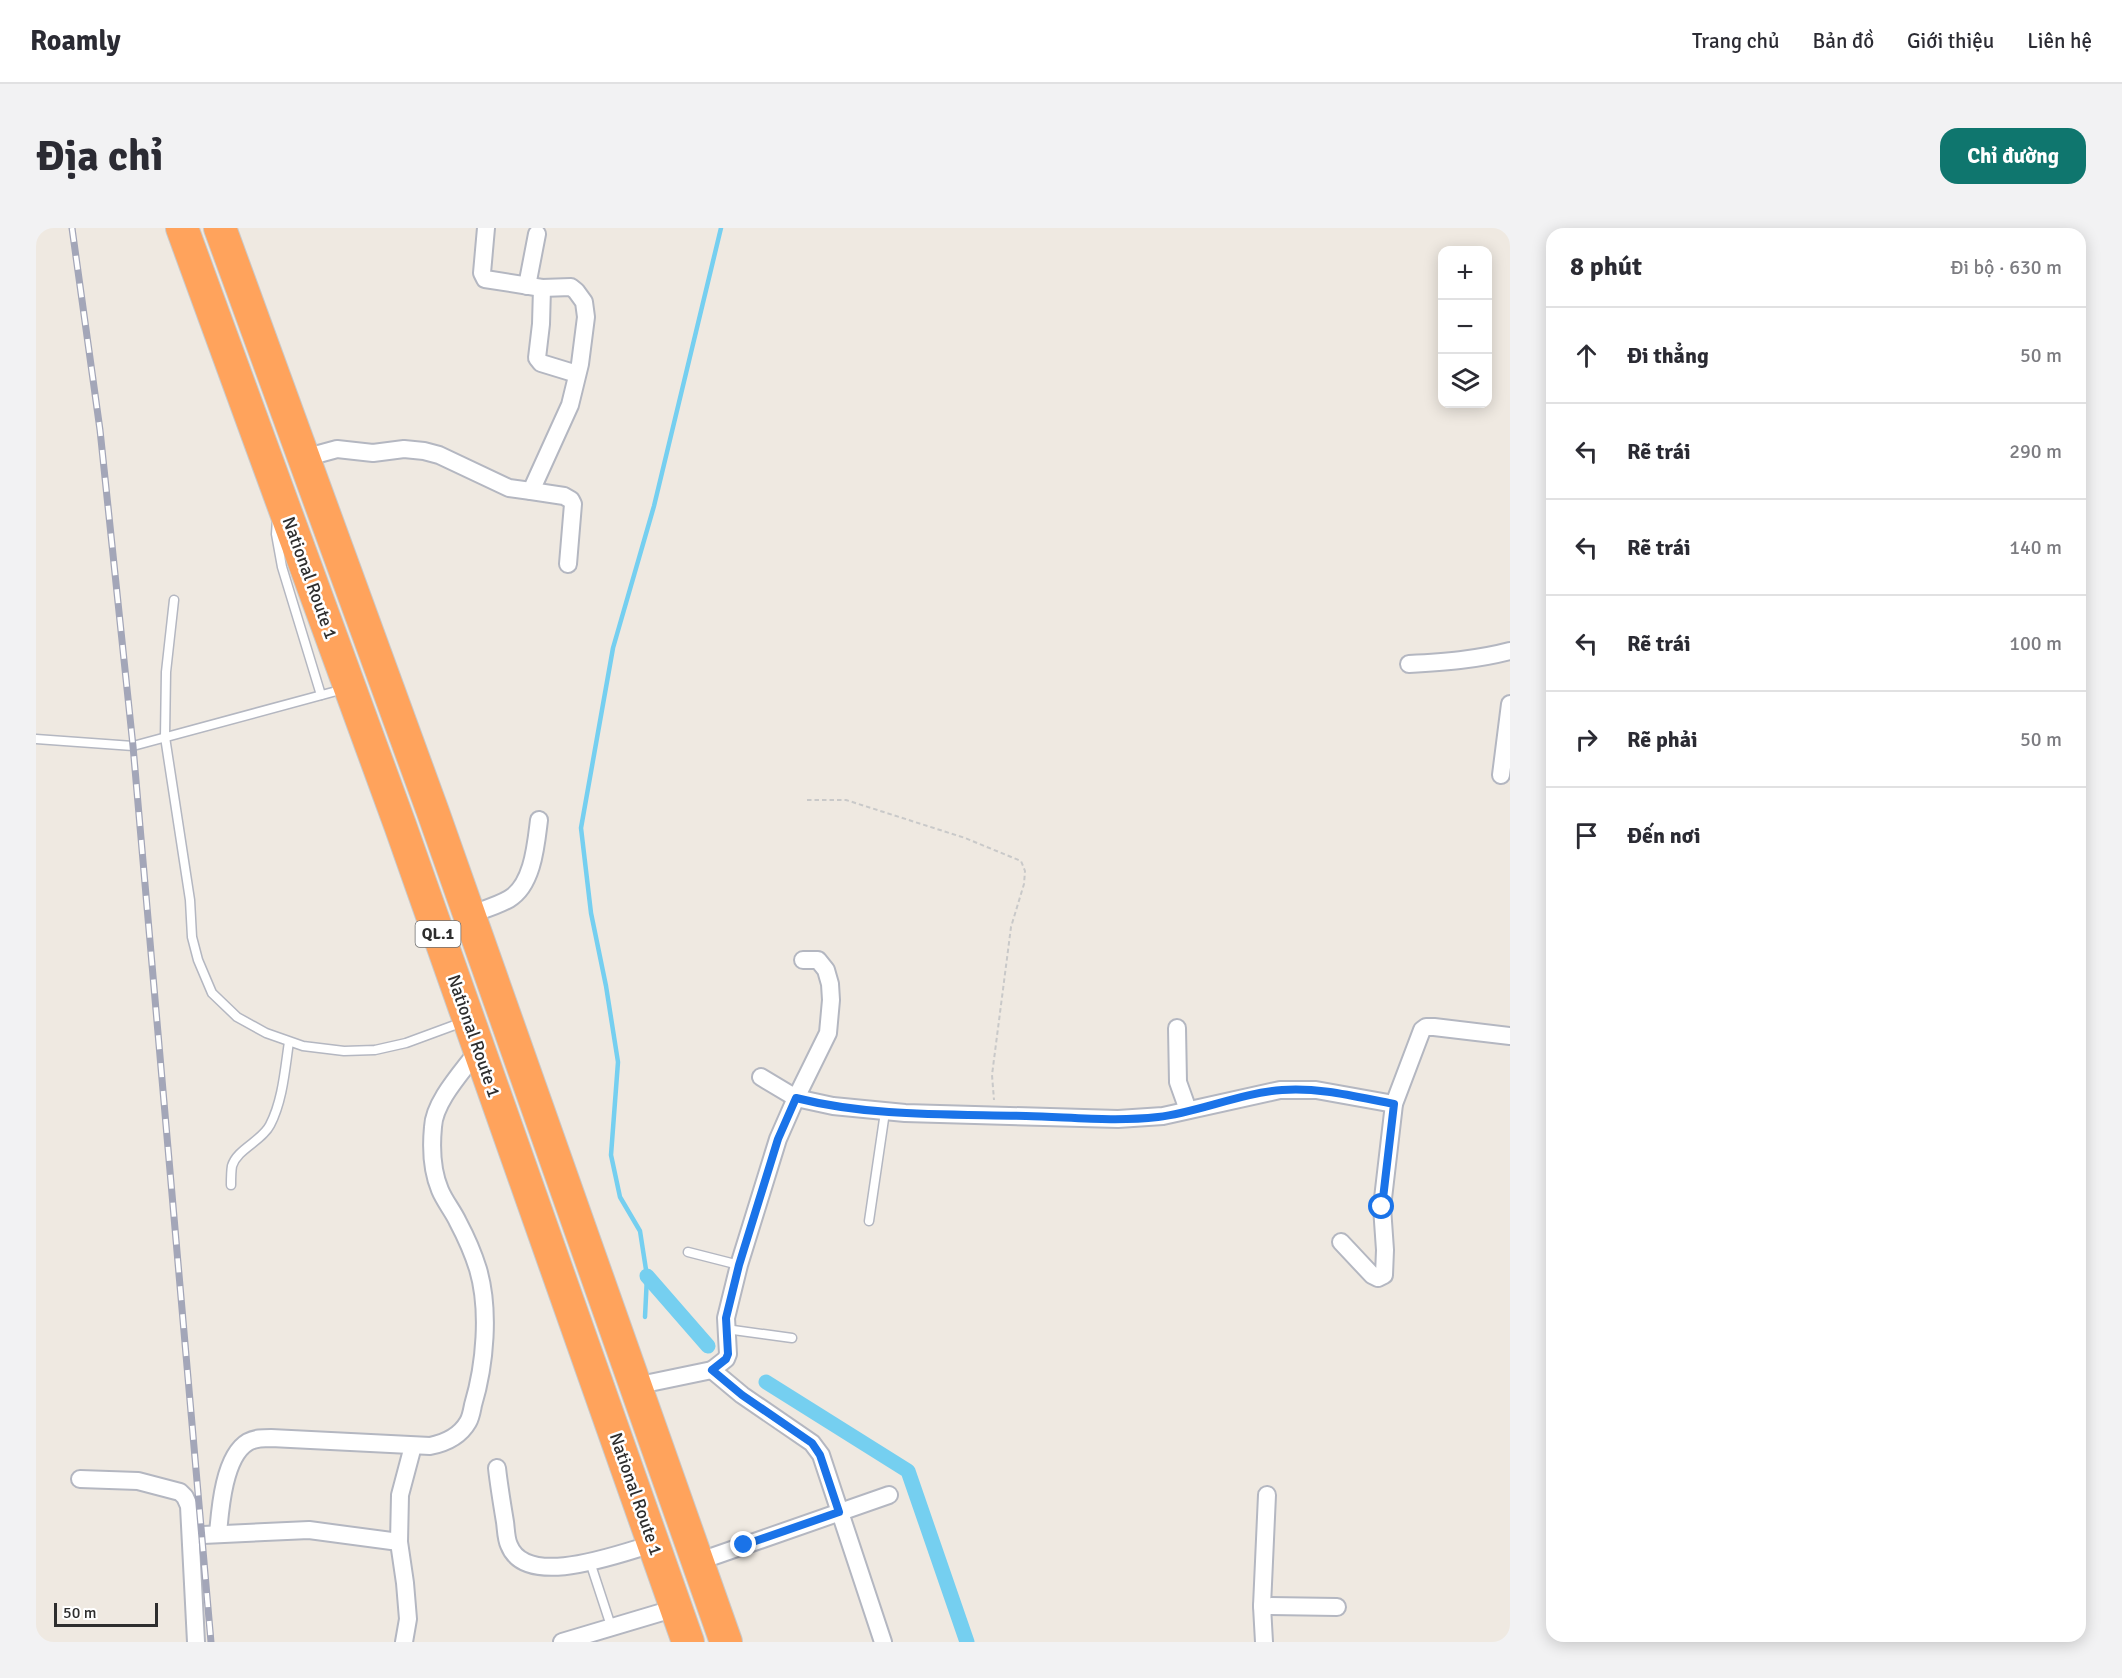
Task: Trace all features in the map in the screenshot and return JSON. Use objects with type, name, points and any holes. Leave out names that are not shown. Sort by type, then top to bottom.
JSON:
[{"type":"highway","name":"National Route 1","points":[[182,228],[281,497],[336,691],[400,825],[688,1642]]},
{"type":"highway","name":"National Route 1","points":[[220,228],[433,812],[726,1642]]},
{"type":"highway","points":[[206,290],[239,278]]},
{"type":"highway","points":[[400,825],[433,812]]},
{"type":"highway","points":[[673,1598],[700,1569]]},
{"type":"street","points":[[486,228],[482,263],[483,277],[489,280],[535,287],[571,287],[584,302],[586,317],[577,374],[565,420],[531,491]]},
{"type":"street","points":[[537,234],[535,287],[541,324],[537,358],[541,363],[577,374]]},
{"type":"street","points":[[304,458],[337,449],[373,453],[404,449],[423,451],[439,455],[509,488],[564,496],[573,504],[568,564]]},
{"type":"street","points":[[1409,664],[1465,661],[1510,651]]},
{"type":"street","points":[[1501,775],[1510,704]]},
{"type":"street","points":[[469,915],[510,898],[519,890],[529,873],[539,820]]},
{"type":"street","points":[[635,1386],[712,1370],[726,1359],[728,1354],[726,1329],[728,1308],[778,1139],[828,1033],[830,984],[821,962],[816,959],[803,960]]},
{"type":"street","points":[[1341,1242],[1372,1275],[1378,1278],[1384,1275],[1382,1207],[1394,1104],[1422,1030],[1426,1027],[1510,1036]]},
{"type":"street","points":[[1177,1028],[1178,1082],[1188,1110]]},
{"type":"street","points":[[399,1542],[309,1530],[210,1534],[227,1475],[238,1452],[247,1442],[271,1438],[430,1446],[444,1443],[459,1433],[468,1422],[480,1381],[484,1339],[483,1299],[478,1270],[458,1222],[439,1186],[434,1162],[433,1125],[436,1109],[479,1049]]},
{"type":"street","points":[[762,1077],[796,1098],[833,1106],[885,1112],[969,1116],[1118,1119],[1155,1117],[1236,1098],[1291,1089],[1316,1090],[1394,1104]]},
{"type":"street","points":[[712,1370],[742,1395],[812,1443],[820,1455],[883,1642]]},
{"type":"street","points":[[404,1642],[408,1619],[399,1542],[400,1495],[413,1446]]},
{"type":"street","points":[[496,1468],[509,1545],[516,1557],[528,1564],[550,1568],[590,1562],[653,1544]]},
{"type":"street","points":[[80,1479],[138,1481],[180,1492],[185,1497],[189,1516],[196,1642]]},
{"type":"street","points":[[700,1569],[839,1512],[889,1495]]},
{"type":"street","points":[[1264,1642],[1262,1606],[1267,1495]]},
{"type":"street","points":[[562,1642],[612,1629],[673,1598]]},
{"type":"street","points":[[1262,1606],[1337,1607]]},
{"type":"lane","points":[[174,600],[166,672],[165,737],[190,900],[192,937],[198,960],[212,993],[237,1017],[266,1033],[303,1046],[344,1051],[375,1050],[406,1043],[468,1020]]},
{"type":"lane","points":[[36,739],[133,746],[336,691]]},
{"type":"lane","points":[[231,1185],[233,1164],[266,1132],[272,1122],[280,1095],[289,1041]]},
{"type":"lane","points":[[869,1221],[885,1112]]},
{"type":"lane","points":[[688,1252],[739,1265]]},
{"type":"lane","points":[[726,1329],[792,1338]]},
{"type":"lane","points":[[590,1562],[612,1629]]},
{"type":"path","points":[[807,800],[846,800],[965,838],[1022,861],[1025,871],[1024,884],[1011,927],[992,1075],[996,1115]]},
{"type":"waterway","points":[[645,1317],[647,1276],[640,1231],[620,1197],[611,1155],[618,1062],[591,913],[581,828],[613,648],[654,506],[721,228]]},
{"type":"waterway","points":[[647,1276],[708,1346]]},
{"type":"waterway","points":[[766,1382],[908,1471],[967,1642]]},
{"type":"railway","points":[[72,228],[100,430],[133,746],[211,1642]]},
{"type":"route","points":[[744,1545],[839,1512],[820,1455],[812,1443],[742,1395],[712,1370],[726,1359],[728,1354],[726,1318],[739,1265],[778,1139],[796,1098],[833,1106],[905,1113],[1118,1119],[1163,1116],[1280,1090],[1316,1090],[1349,1095],[1394,1104],[1382,1207]]}]
